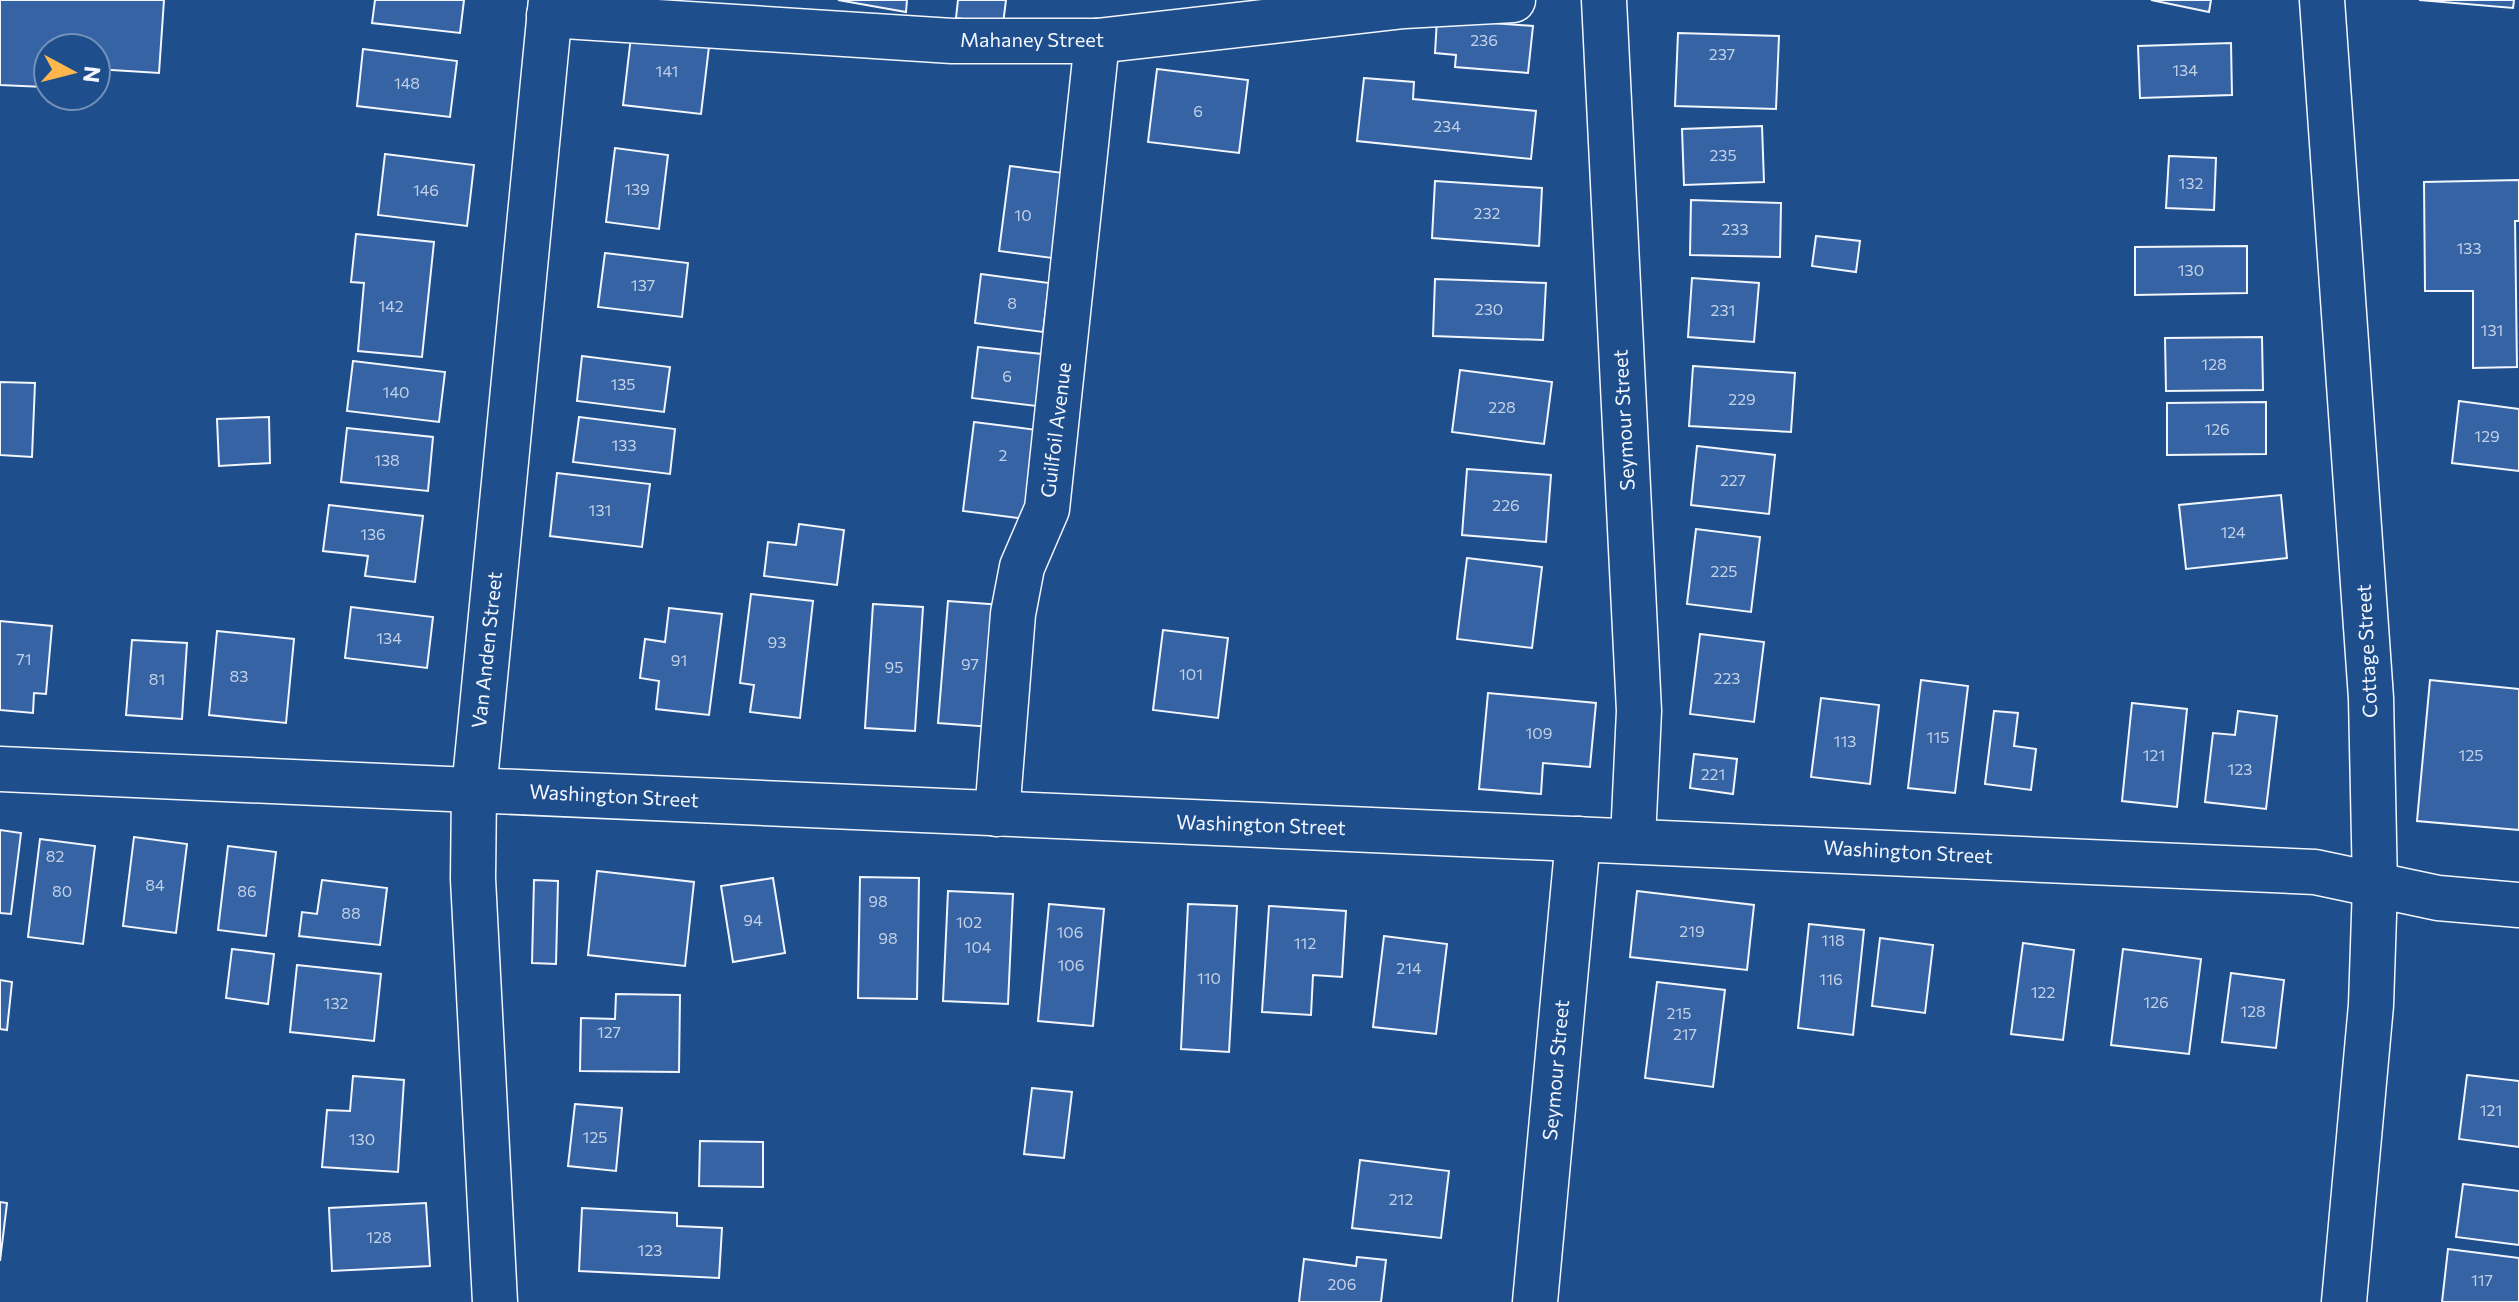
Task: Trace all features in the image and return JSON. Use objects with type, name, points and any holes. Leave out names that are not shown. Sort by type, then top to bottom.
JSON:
[{"type":"street","name":"Mahaney Street","points":[[550,7],[952,41],[1097,41],[1404,6],[1513,0]]},
{"type":"street","name":"Seymour Street","points":[[1604,0],[1639,711],[1633,839]]},
{"type":"street","name":"Cottage Street","points":[[2322,0],[2371,698],[2375,886],[2371,1005],[2344,1302]]},
{"type":"street","name":"Van Anden Street","points":[[495,1302],[473,879],[474,790],[550,7]]},
{"type":"street","name":"Guilfoil Avenue","points":[[997,814],[1013,614],[1022,567],[1047,509],[1097,41]]},
{"type":"street","name":"Washington Street","points":[[0,769],[1633,839],[2315,872],[2438,898],[2519,905]]},
{"type":"street","name":"Seymour Street","points":[[1535,1302],[1578,839]]},
{"type":"building","points":[[0,0],[164,0],[159,73],[112,70],[112,32],[32,32],[32,86],[0,85]]},
{"type":"building","points":[[375,0],[464,0],[460,33],[372,23]]},
{"type":"building","points":[[838,0],[907,0],[906,12]]},
{"type":"building","points":[[958,0],[1006,0],[1003,24],[956,18]]},
{"type":"building","points":[[2151,0],[2211,0],[2209,12]]},
{"type":"building","points":[[2419,0],[2514,0],[2513,8]]},
{"type":"building","points":[[1437,19],[1533,26],[1528,73],[1455,67],[1456,55],[1435,53]]},
{"type":"building","points":[[632,28],[710,38],[701,114],[623,105]]},
{"type":"building","points":[[1678,33],[1779,36],[1776,109],[1675,106]]},
{"type":"building","points":[[2231,43],[2232,95],[2140,98],[2138,46]]},
{"type":"building","points":[[363,49],[457,61],[450,117],[357,106]]},
{"type":"building","points":[[1157,69],[1248,80],[1239,153],[1148,142]]},
{"type":"building","points":[[1364,78],[1414,82],[1413,99],[1536,111],[1531,159],[1357,141]]},
{"type":"building","points":[[1762,126],[1764,182],[1684,185],[1682,129]]},
{"type":"building","points":[[615,148],[668,155],[659,229],[606,222]]},
{"type":"building","points":[[385,154],[474,165],[467,226],[378,215]]},
{"type":"building","points":[[2169,156],[2216,158],[2214,210],[2166,208]]},
{"type":"building","points":[[1010,166],[1063,173],[1052,258],[999,251]]},
{"type":"building","points":[[2519,180],[2519,221],[2515,221],[2517,367],[2473,368],[2473,291],[2425,291],[2424,182]]},
{"type":"building","points":[[1435,181],[1542,188],[1539,246],[1432,238]]},
{"type":"building","points":[[1691,200],[1781,203],[1780,257],[1690,255]]},
{"type":"building","points":[[356,234],[434,242],[422,357],[358,351],[364,283],[351,282]]},
{"type":"building","points":[[1816,236],[1860,241],[1856,272],[1812,266]]},
{"type":"building","points":[[2247,246],[2247,293],[2135,295],[2135,247]]},
{"type":"building","points":[[605,253],[688,263],[682,317],[598,307]]},
{"type":"building","points":[[981,274],[1049,283],[1043,332],[975,323]]},
{"type":"building","points":[[1692,278],[1759,283],[1754,342],[1688,337]]},
{"type":"building","points":[[1435,279],[1546,283],[1543,340],[1433,336]]},
{"type":"building","points":[[2262,337],[2263,390],[2166,391],[2165,338]]},
{"type":"building","points":[[978,347],[1042,354],[1036,406],[972,398]]},
{"type":"building","points":[[582,356],[670,367],[664,412],[577,401]]},
{"type":"building","points":[[353,361],[445,372],[439,422],[347,411]]},
{"type":"building","points":[[1693,366],[1795,373],[1791,432],[1689,426]]},
{"type":"building","points":[[1460,370],[1552,382],[1544,444],[1452,432]]},
{"type":"building","points":[[0,382],[35,383],[32,457],[0,455]]},
{"type":"building","points":[[2459,401],[2519,409],[2519,471],[2452,463]]},
{"type":"building","points":[[2266,402],[2266,454],[2167,455],[2167,403]]},
{"type":"building","points":[[269,417],[270,463],[219,466],[217,419]]},
{"type":"building","points":[[579,417],[675,429],[670,474],[573,462]]},
{"type":"building","points":[[974,422],[1037,430],[1026,519],[963,511]]},
{"type":"building","points":[[347,428],[433,437],[428,491],[341,482]]},
{"type":"building","points":[[1697,446],[1775,455],[1769,514],[1691,505]]},
{"type":"building","points":[[1467,469],[1551,475],[1546,542],[1462,535]]},
{"type":"building","points":[[557,473],[650,484],[642,547],[550,536]]},
{"type":"building","points":[[2281,495],[2287,558],[2186,569],[2179,505]]},
{"type":"building","points":[[329,505],[423,516],[415,582],[365,576],[368,556],[323,551]]},
{"type":"building","points":[[799,524],[844,530],[837,585],[764,576],[768,542],[796,545]]},
{"type":"building","points":[[1696,529],[1760,537],[1751,612],[1687,604]]},
{"type":"building","points":[[1467,558],[1542,567],[1532,648],[1457,639]]},
{"type":"building","points":[[751,594],[813,601],[800,718],[750,712],[754,685],[740,683]]},
{"type":"building","points":[[948,601],[1002,605],[992,727],[938,723]]},
{"type":"building","points":[[873,604],[923,607],[915,731],[865,728]]},
{"type":"building","points":[[351,607],[433,617],[427,668],[345,658]]},
{"type":"building","points":[[669,608],[722,614],[709,715],[656,709],[659,681],[640,678],[645,639],[665,642]]},
{"type":"building","points":[[0,621],[52,626],[46,694],[34,693],[33,713],[0,710]]},
{"type":"building","points":[[1163,630],[1228,638],[1218,718],[1153,710]]},
{"type":"building","points":[[217,631],[294,639],[286,723],[209,715]]},
{"type":"building","points":[[1700,634],[1764,642],[1754,722],[1690,714]]},
{"type":"building","points":[[132,640],[187,643],[182,719],[126,715]]},
{"type":"building","points":[[1921,680],[1968,686],[1955,793],[1908,788]]},
{"type":"building","points":[[2430,680],[2519,689],[2519,830],[2417,821]]},
{"type":"building","points":[[1488,693],[1596,703],[1590,767],[1543,763],[1541,794],[1479,789]]},
{"type":"building","points":[[1821,698],[1879,705],[1870,784],[1811,777]]},
{"type":"building","points":[[2132,703],[2187,709],[2177,807],[2122,801]]},
{"type":"building","points":[[1994,711],[2018,713],[2014,746],[2036,749],[2031,790],[1985,784]]},
{"type":"building","points":[[2238,711],[2277,716],[2266,809],[2205,802],[2213,733],[2235,735]]},
{"type":"building","points":[[1694,754],[1737,759],[1733,794],[1690,788]]},
{"type":"building","points":[[0,830],[21,833],[11,914],[0,913]]},
{"type":"building","points":[[134,837],[187,844],[176,933],[123,926]]},
{"type":"building","points":[[40,839],[95,846],[83,944],[28,937]]},
{"type":"building","points":[[228,846],[276,852],[266,936],[218,930]]},
{"type":"building","points":[[597,871],[694,882],[685,966],[588,955]]},
{"type":"building","points":[[860,877],[919,878],[917,999],[858,998]]},
{"type":"building","points":[[773,878],[785,953],[733,962],[721,886]]},
{"type":"building","points":[[322,880],[387,888],[380,945],[299,936],[302,912],[317,914]]},
{"type":"building","points":[[534,880],[558,881],[556,964],[532,963]]},
{"type":"building","points":[[948,891],[1013,894],[1008,1004],[943,1001]]},
{"type":"building","points":[[1637,891],[1754,905],[1747,970],[1630,957]]},
{"type":"building","points":[[1049,904],[1104,909],[1093,1026],[1038,1021]]},
{"type":"building","points":[[1188,904],[1237,906],[1229,1052],[1181,1049]]},
{"type":"building","points":[[1269,906],[1346,911],[1342,977],[1313,975],[1311,1015],[1262,1012]]},
{"type":"building","points":[[1809,924],[1864,930],[1853,1035],[1798,1028]]},
{"type":"building","points":[[1384,936],[1447,944],[1436,1034],[1373,1027]]},
{"type":"building","points":[[1880,938],[1933,945],[1925,1013],[1872,1006]]},
{"type":"building","points":[[2023,943],[2074,950],[2063,1040],[2011,1034]]},
{"type":"building","points":[[232,949],[274,954],[268,1004],[226,998]]},
{"type":"building","points":[[2123,949],[2201,959],[2189,1054],[2111,1045]]},
{"type":"building","points":[[297,965],[381,974],[374,1041],[290,1032]]},
{"type":"building","points":[[2231,973],[2284,980],[2276,1048],[2222,1042]]},
{"type":"building","points":[[0,980],[12,982],[7,1030],[0,1029]]},
{"type":"building","points":[[1657,982],[1725,990],[1713,1087],[1645,1078]]},
{"type":"building","points":[[616,994],[680,995],[679,1072],[580,1071],[581,1018],[615,1019]]},
{"type":"building","points":[[2467,1075],[2519,1081],[2519,1147],[2459,1139]]},
{"type":"building","points":[[353,1076],[404,1080],[398,1172],[322,1167],[327,1110],[350,1111]]},
{"type":"building","points":[[1032,1088],[1072,1092],[1064,1158],[1024,1154]]},
{"type":"building","points":[[575,1104],[622,1108],[616,1171],[568,1166]]},
{"type":"building","points":[[700,1141],[763,1142],[763,1187],[699,1186]]},
{"type":"building","points":[[1360,1160],[1449,1171],[1441,1238],[1352,1228]]},
{"type":"building","points":[[2463,1184],[2519,1191],[2519,1245],[2456,1237]]},
{"type":"building","points":[[0,1202],[7,1203],[0,1261]]},
{"type":"building","points":[[426,1203],[430,1266],[332,1271],[329,1208]]},
{"type":"building","points":[[582,1208],[677,1213],[677,1226],[722,1228],[719,1278],[579,1271]]},
{"type":"building","points":[[2448,1249],[2519,1258],[2519,1302],[2442,1302]]},
{"type":"building","points":[[1357,1257],[1386,1260],[1381,1302],[1299,1302],[1304,1259],[1356,1266]]}]
